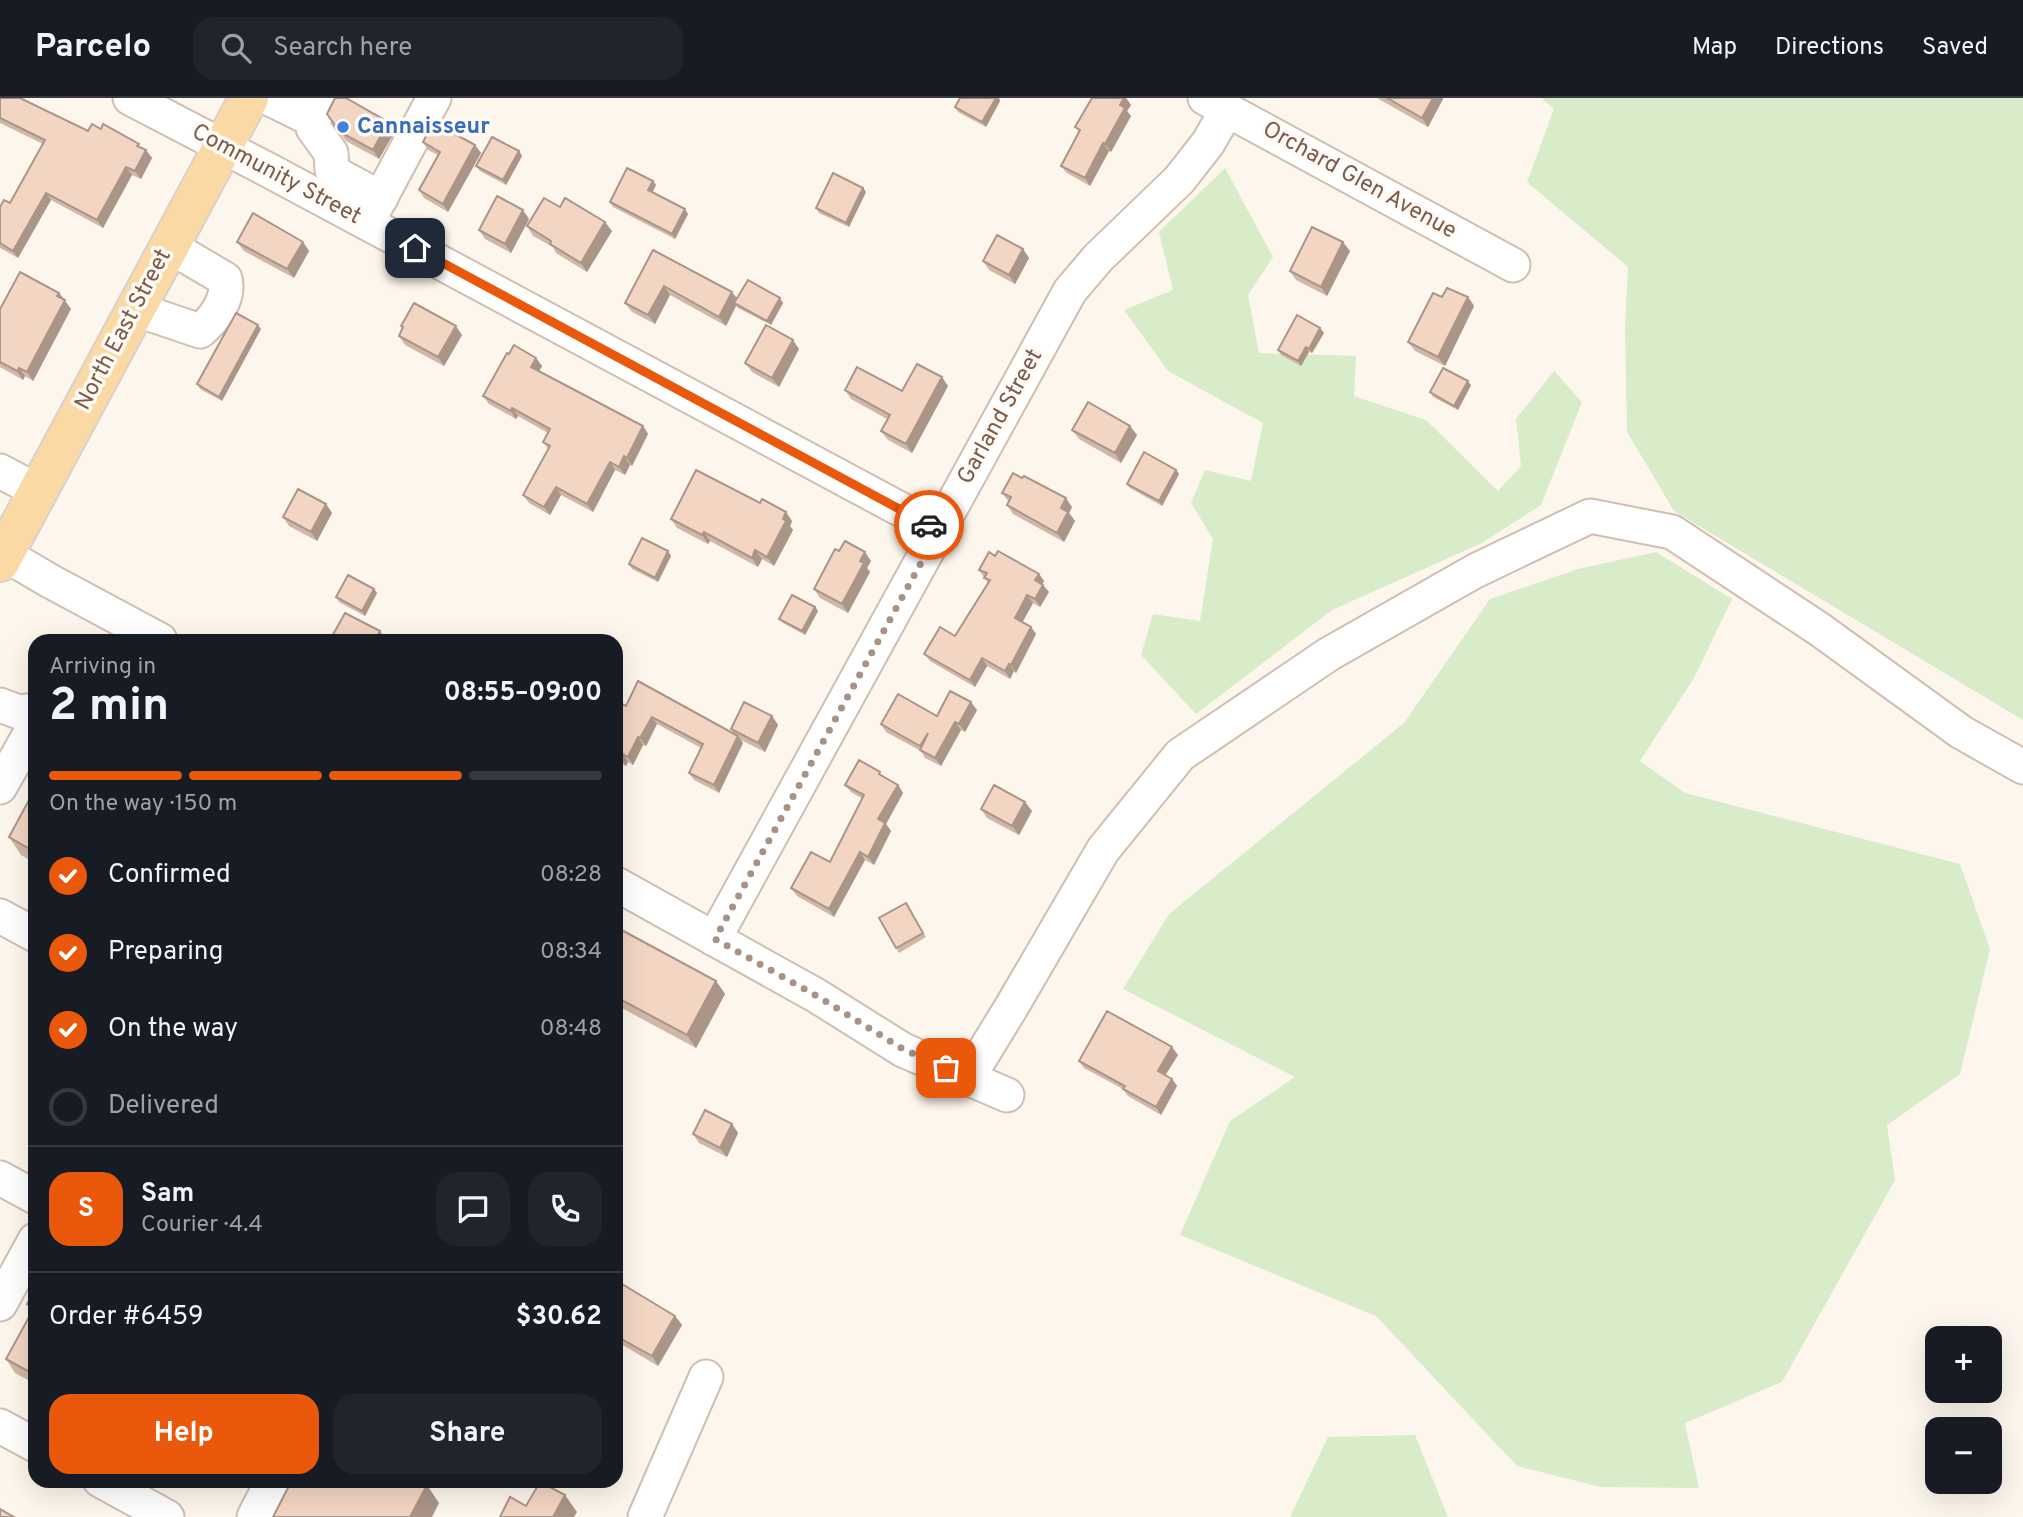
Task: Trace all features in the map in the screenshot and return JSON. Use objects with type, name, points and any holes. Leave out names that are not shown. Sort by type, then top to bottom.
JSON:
[{"type":"main road","name":"North East Street","points":[[2,558],[249,98]]},
{"type":"street","name":"Community Street","points":[[130,98],[172,108],[223,146],[374,210],[939,530]]},
{"type":"street","points":[[268,98],[319,109],[313,128],[331,153],[332,170],[374,210],[423,102]]},
{"type":"street","name":"Orchard Glen Avenue","points":[[1216,104],[1513,265]]},
{"type":"street","name":"Garland Street","points":[[715,939],[1069,291],[1098,258],[1179,180],[1208,143],[1216,104]]},
{"type":"street","points":[[135,309],[200,331],[209,324],[224,299],[228,288],[225,279],[169,246]]},
{"type":"street","points":[[0,471],[38,491]]},
{"type":"street","points":[[968,1078],[1103,850],[1180,755],[1329,653],[1475,571],[1590,516],[1672,531],[1819,629],[1961,732],[2023,767]]},
{"type":"street","points":[[2,558],[149,634]]},
{"type":"street","points":[[0,705],[19,712],[28,711]]},
{"type":"street","points":[[0,787],[28,737]]},
{"type":"street","points":[[623,888],[817,996],[903,1049],[1007,1095]]},
{"type":"street","points":[[0,916],[28,931]]},
{"type":"street","points":[[0,1178],[28,1193]]},
{"type":"street","points":[[0,1304],[28,1253]]},
{"type":"street","points":[[645,1517],[706,1377]]},
{"type":"street","points":[[0,1426],[28,1441]]},
{"type":"street","points":[[114,1488],[167,1517]]},
{"type":"street","points":[[254,1517],[270,1488]]},
{"type":"green space","points":[[1542,98],[2023,98],[2023,720],[1674,511],[1627,432],[1625,328],[1628,267],[1527,182],[1554,109]]},
{"type":"green space","points":[[1225,168],[1273,257],[1248,295],[1259,353],[1356,356],[1354,396],[1426,420],[1498,491],[1521,466],[1516,419],[1554,371],[1582,402],[1541,505],[1482,543],[1332,610],[1196,714],[1141,655],[1153,614],[1200,621],[1213,539],[1191,503],[1205,470],[1251,481],[1263,423],[1168,371],[1124,310],[1173,290],[1159,232]]},
{"type":"green space","points":[[1656,552],[1732,599],[1694,678],[1640,761],[1685,793],[1960,864],[1990,949],[1960,1074],[1887,1125],[1895,1180],[1782,1382],[1685,1423],[1699,1488],[1601,1487],[1517,1466],[1376,1316],[1180,1235],[1230,1121],[1295,1077],[1123,989],[1169,914],[1404,723],[1490,599],[1578,569]]},
{"type":"green space","points":[[1415,1435],[1448,1517],[1290,1517],[1328,1437]]},
{"type":"building","points":[[0,98],[20,98],[88,131],[92,124],[101,129],[103,124],[146,150],[135,171],[126,167],[97,220],[46,193],[13,251],[0,243],[0,207],[4,200],[10,203],[45,140],[0,118]]},
{"type":"building","points":[[335,98],[346,98],[388,122],[373,150],[340,132],[327,114]]},
{"type":"building","points":[[960,98],[996,98],[982,122],[955,107]]},
{"type":"building","points":[[1092,98],[1124,98],[1120,105],[1125,108],[1085,178],[1061,166],[1080,130],[1075,127]]},
{"type":"building","points":[[1387,98],[1433,98],[1422,118]]},
{"type":"building","points":[[433,122],[475,145],[443,204],[419,190],[440,152],[423,142]]},
{"type":"building","points":[[492,137],[519,151],[503,180],[476,166]]},
{"type":"building","points":[[627,168],[653,181],[648,190],[685,209],[672,234],[610,202]]},
{"type":"building","points":[[833,173],[863,188],[846,223],[816,208]]},
{"type":"building","points":[[497,196],[523,210],[505,244],[479,230]]},
{"type":"building","points":[[544,198],[560,207],[565,198],[605,222],[581,263],[527,226]]},
{"type":"building","points":[[253,213],[303,242],[287,269],[237,242]]},
{"type":"building","points":[[1312,227],[1343,242],[1321,287],[1290,271]]},
{"type":"building","points":[[997,235],[1023,249],[1009,275],[983,261]]},
{"type":"building","points":[[653,250],[732,292],[719,317],[664,286],[648,315],[625,303]]},
{"type":"building","points":[[20,272],[59,293],[57,296],[65,300],[27,372],[19,368],[17,371],[0,362],[0,309]]},
{"type":"building","points":[[748,280],[780,298],[767,321],[734,303]]},
{"type":"building","points":[[1447,288],[1468,297],[1438,357],[1408,342],[1433,293],[1442,297]]},
{"type":"building","points":[[414,303],[456,326],[438,357],[399,336],[403,327],[401,326]]},
{"type":"building","points":[[236,313],[258,325],[219,397],[197,384]]},
{"type":"building","points":[[1297,315],[1320,328],[1309,349],[1306,347],[1298,361],[1278,350]]},
{"type":"building","points":[[766,325],[793,340],[772,378],[745,363]]},
{"type":"building","points":[[514,345],[536,358],[531,367],[643,426],[627,458],[624,456],[619,467],[610,462],[587,504],[556,487],[544,507],[523,495],[550,446],[543,442],[550,429],[483,396]]},
{"type":"building","points":[[917,364],[942,377],[906,444],[881,431],[890,415],[845,390],[857,367],[902,391]]},
{"type":"building","points":[[1443,368],[1468,381],[1454,406],[1430,392]]},
{"type":"building","points":[[1088,402],[1130,426],[1115,453],[1072,430]]},
{"type":"building","points":[[1144,452],[1176,470],[1159,501],[1127,484]]},
{"type":"building","points":[[696,470],[760,503],[762,499],[786,512],[783,519],[786,521],[767,557],[755,550],[752,558],[704,532],[702,535],[671,519]]},
{"type":"building","points":[[1013,473],[1066,498],[1061,508],[1068,512],[1057,533],[1007,505],[1011,497],[1002,493]]},
{"type":"building","points":[[298,489],[326,504],[311,532],[283,517]]},
{"type":"building","points":[[642,538],[668,551],[655,578],[629,564]]},
{"type":"building","points":[[845,541],[865,552],[860,561],[864,563],[842,604],[814,589],[835,549],[839,551]]},
{"type":"building","points":[[998,551],[1039,574],[1035,580],[1043,585],[1035,599],[1027,595],[1015,618],[1031,627],[1011,665],[1009,664],[1005,671],[982,658],[970,680],[924,654],[940,627],[955,636],[990,580],[984,578],[987,573],[979,570],[989,552],[995,556]]},
{"type":"building","points":[[348,575],[374,589],[362,611],[336,597]]},
{"type":"building","points":[[792,595],[815,607],[802,631],[779,619]]},
{"type":"building","points":[[345,613],[380,631],[378,634],[333,634]]},
{"type":"building","points":[[638,681],[738,736],[714,785],[689,773],[703,744],[652,717],[628,757],[623,754],[623,704],[626,706]]},
{"type":"building","points":[[950,691],[971,702],[959,724],[955,722],[935,758],[920,750],[928,733],[920,746],[881,724],[898,694],[937,716]]},
{"type":"building","points":[[744,702],[772,716],[758,743],[731,729]]},
{"type":"building","points":[[859,760],[898,785],[878,819],[885,823],[868,857],[860,852],[829,909],[791,888],[811,852],[830,862],[864,795],[845,785]]},
{"type":"building","points":[[994,785],[1025,802],[1012,826],[981,809]]},
{"type":"building","points":[[28,802],[28,848],[9,837]]},
{"type":"building","points":[[906,903],[923,933],[896,948],[879,918]]},
{"type":"building","points":[[623,931],[716,981],[687,1035],[623,1001]]},
{"type":"building","points":[[1107,1011],[1172,1047],[1158,1071],[1172,1079],[1156,1107],[1123,1089],[1125,1086],[1079,1061]]},
{"type":"building","points":[[705,1110],[732,1124],[720,1148],[693,1134]]},
{"type":"building","points":[[623,1285],[675,1316],[652,1356],[623,1340]]},
{"type":"building","points":[[28,1319],[28,1371],[6,1359]]},
{"type":"building","points":[[288,1488],[425,1488],[410,1517],[273,1517]]},
{"type":"building","points":[[536,1488],[552,1488],[565,1495],[553,1517],[500,1517],[510,1497],[526,1506]]},
{"type":"building","points":[[0,1509],[14,1517],[0,1517]]},
{"type":"way so far","points":[[929,525],[939,530],[715,939],[817,996],[903,1049],[946,1068]]},
{"type":"place","name":"Cannaisseur","points":[[343,127]]},
{"type":"route","points":[[415,248],[929,525]]}]
